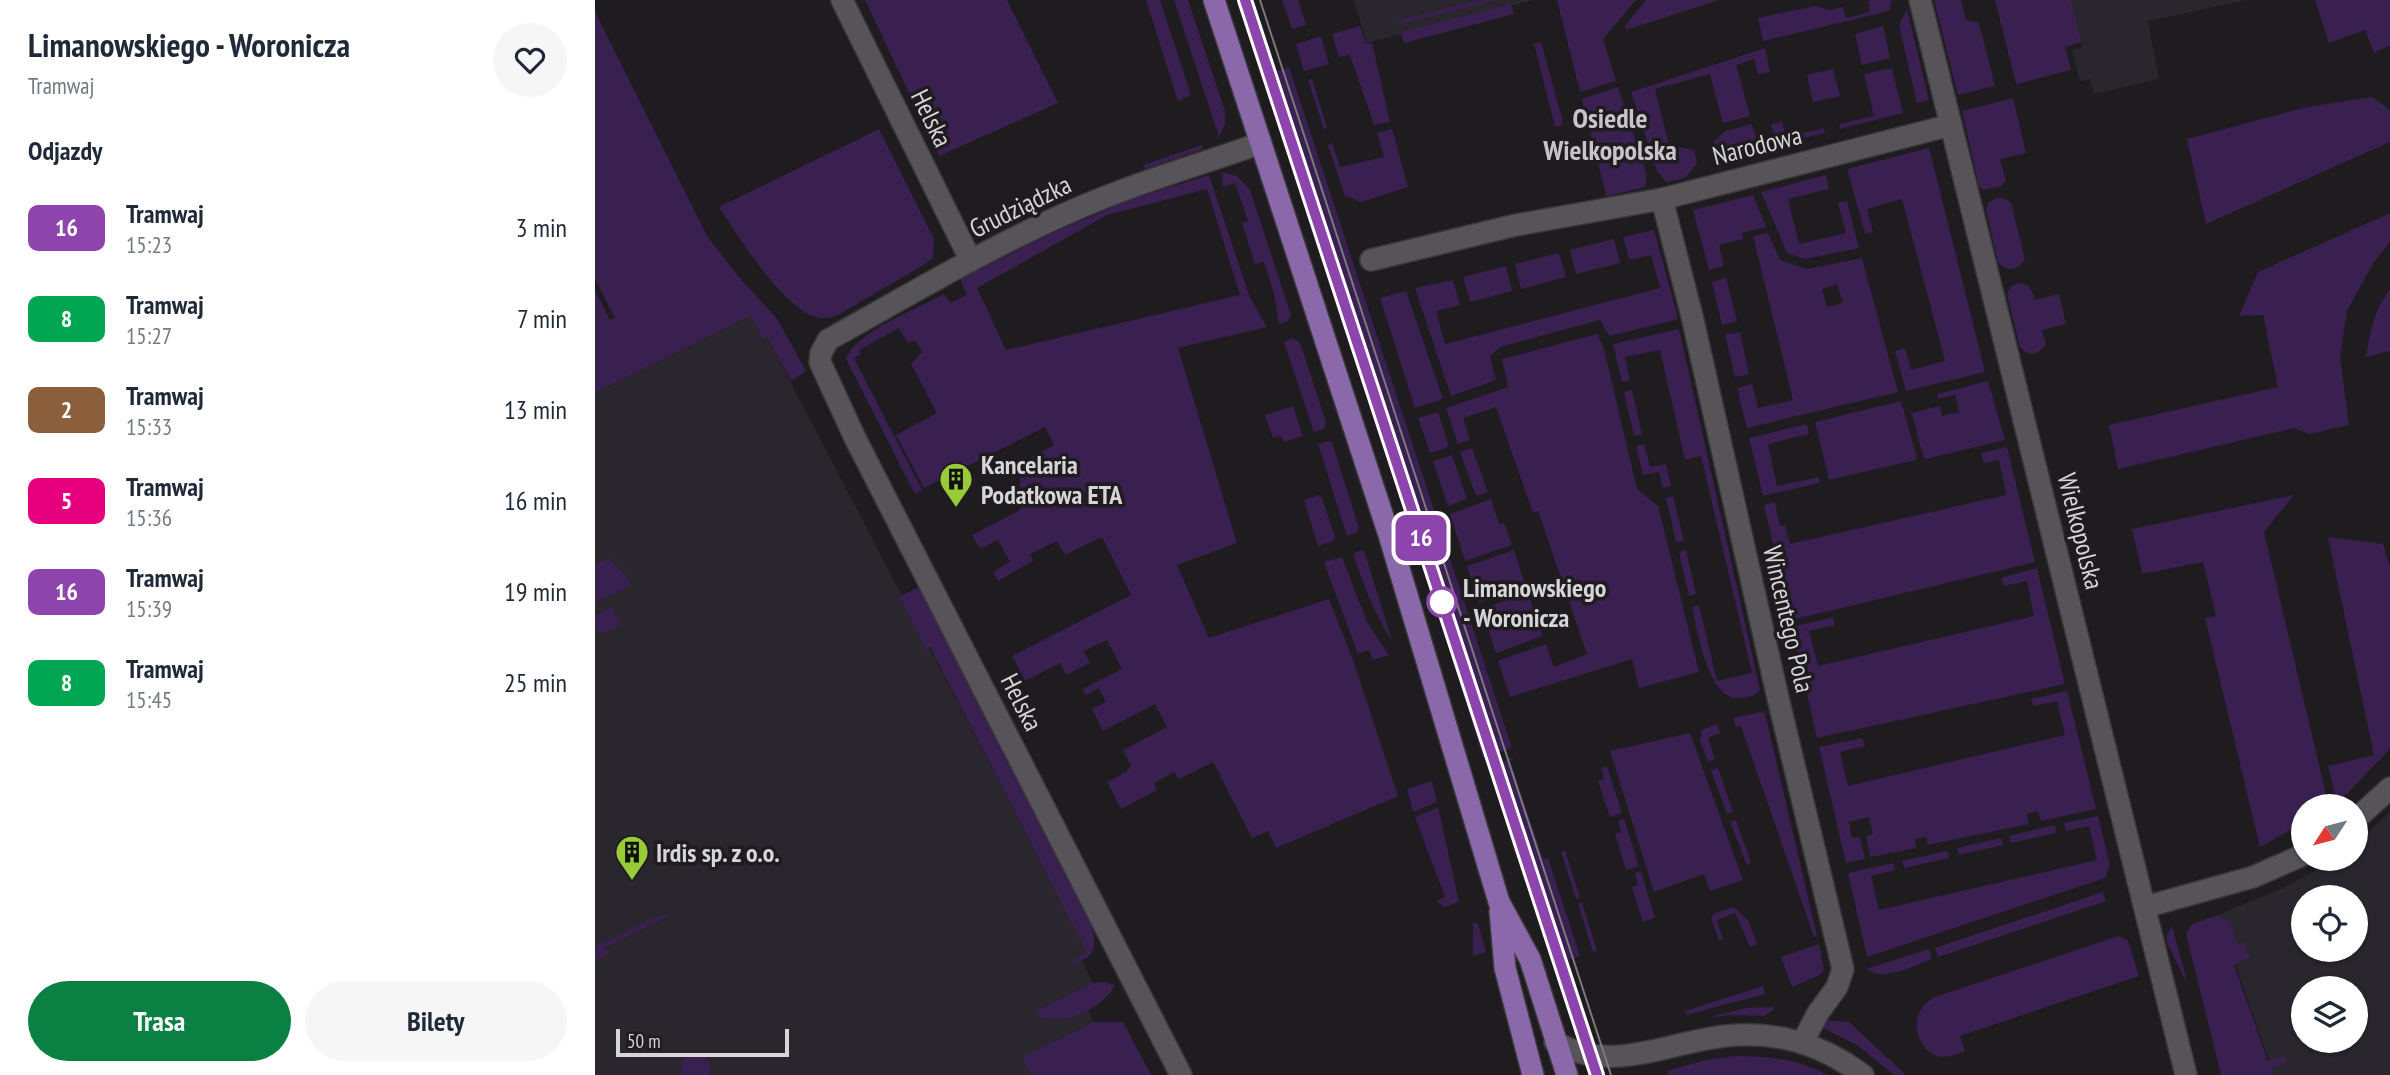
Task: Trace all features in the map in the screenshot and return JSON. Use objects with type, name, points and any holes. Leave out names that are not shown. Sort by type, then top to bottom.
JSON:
[{"type":"main road","points":[[1214,0],[1393,548],[1499,902],[1505,968],[1533,1075]]},
{"type":"main road","points":[[1499,902],[1530,959],[1567,1075]]},
{"type":"street","name":"Helska","points":[[842,0],[971,261]]},
{"type":"street","name":"Wielkopolska","points":[[1920,0],[2186,1075]]},
{"type":"street","name":"Narodowa","points":[[1371,260],[1516,225],[1662,198],[1951,125]]},
{"type":"street","name":"Grudziądzka","points":[[821,353],[828,340],[971,261],[1075,209],[1261,143]]},
{"type":"street","name":"Wincentego Pola","points":[[1662,198],[1692,316],[1778,698],[1843,969],[1837,987],[1818,1013],[1802,1043]]},
{"type":"street","name":"Helska","points":[[821,353],[824,373],[855,438],[1181,1075]]},
{"type":"street","points":[[2368,808],[2390,788]]},
{"type":"street","points":[[2145,907],[2253,877],[2291,860]]},
{"type":"street","points":[[1555,1042],[1570,1053],[1606,1061],[1635,1059],[1697,1041],[1726,1036],[1758,1035],[1802,1043],[1835,1056],[1863,1075]]},
{"type":"street","points":[[1614,1075],[1635,1059]]},
{"type":"shaded area","points":[[865,0],[1007,0],[1058,103],[939,156]]},
{"type":"shaded area","points":[[1146,0],[1160,0],[1191,95],[1178,101]]},
{"type":"shaded area","points":[[1174,0],[1188,0],[1225,111],[1225,124],[1219,137]]},
{"type":"shaded area","points":[[1282,0],[1298,0],[1306,25],[1292,29]]},
{"type":"shaded area","points":[[1354,0],[1533,0],[1367,43]]},
{"type":"shaded area","points":[[1481,0],[1497,0],[1400,24],[1399,20]]},
{"type":"shaded area","points":[[1557,0],[1636,0],[1603,39],[1616,81],[1580,92]]},
{"type":"shaded area","points":[[1646,0],[1719,0],[1626,30],[1625,26]]},
{"type":"shaded area","points":[[1892,0],[1889,11],[1763,41],[1758,18],[1815,6],[1830,10],[1843,7],[1846,18],[1870,12],[1868,1]]},
{"type":"shaded area","points":[[1934,0],[1961,0],[1966,20],[1979,23],[1995,86],[1958,95]]},
{"type":"shaded area","points":[[1995,0],[2071,0],[2081,42],[2065,47],[2071,70],[2016,84]]},
{"type":"shaded area","points":[[2071,0],[2246,0],[2148,21],[2159,79],[2094,94],[2090,79],[2080,81],[2072,50],[2082,47]]},
{"type":"shaded area","points":[[2315,0],[2390,0],[2390,45],[2374,53],[2365,30],[2329,43]]},
{"type":"shaded area","points":[[1511,4],[1514,14],[1404,43],[1401,32]]},
{"type":"shaded area","points":[[1907,9],[1929,100],[1917,103],[1899,25]]},
{"type":"shaded area","points":[[595,12],[707,236],[738,276],[778,320],[806,371],[791,381],[767,337],[762,339],[751,316],[595,393],[595,290],[610,320],[615,318],[595,279]]},
{"type":"shaded area","points":[[1360,26],[1366,44],[1372,43],[1390,122],[1374,125],[1350,55],[1339,57],[1332,34]]},
{"type":"shaded area","points":[[1883,26],[1890,58],[1862,65],[1855,34]]},
{"type":"shaded area","points":[[1321,36],[1329,64],[1304,71],[1296,44]]},
{"type":"shaded area","points":[[1541,42],[1562,118],[1562,125],[1555,127],[1534,44]]},
{"type":"shaded area","points":[[1765,48],[1770,72],[1758,74],[1754,59],[1736,65],[1750,116],[1723,123],[1710,74],[1655,89],[1669,145],[1694,150],[1697,164],[1685,178],[1666,182],[1657,171],[1631,92]]},
{"type":"shaded area","points":[[1289,67],[1512,748],[1483,758],[1377,417],[1265,75]]},
{"type":"shaded area","points":[[1892,68],[1903,113],[1840,129],[1839,124],[1874,116],[1864,74]]},
{"type":"shaded area","points":[[1833,69],[1840,96],[1813,102],[1807,75]]},
{"type":"shaded area","points":[[1312,79],[1327,128],[1324,129],[1308,80]]},
{"type":"shaded area","points":[[1618,87],[1647,175],[1645,187],[1609,196],[1606,195],[1582,99]]},
{"type":"shaded area","points":[[2372,97],[2390,110],[2390,142],[2206,224],[2187,139],[2307,107]]},
{"type":"shaded area","points":[[2013,98],[2026,153],[2000,159],[2006,181],[2001,186],[1984,190],[1979,186],[1962,111]]},
{"type":"shaded area","points":[[1782,121],[1786,137],[1824,128],[1825,133],[1777,144],[1771,125]]},
{"type":"shaded area","points":[[1752,124],[1759,149],[1714,160],[1710,146],[1725,131]]},
{"type":"shaded area","points":[[879,129],[934,239],[933,258],[836,316],[819,318],[791,302],[777,287],[719,207]]},
{"type":"shaded area","points":[[1392,129],[1408,187],[1361,202],[1345,196],[1328,145],[1332,143],[1340,167],[1384,157],[1377,133]]},
{"type":"shaded area","points":[[1202,145],[1203,149],[1145,169],[1143,165]]},
{"type":"shaded area","points":[[1929,148],[1985,372],[1906,391],[1895,351],[1905,348],[1911,370],[1945,361],[1902,199],[1867,209],[1873,232],[1865,234],[1847,169]]},
{"type":"shaded area","points":[[1222,172],[1237,176],[1250,190],[1291,315],[1288,321],[1279,324],[1274,293],[1264,262],[1255,264],[1242,223],[1248,221],[1235,183],[1223,187]]},
{"type":"shaded area","points":[[1209,175],[1250,298],[1267,327],[1178,348],[1237,543],[1177,565],[1209,638],[1329,599],[1353,660],[1398,796],[1276,848],[1268,831],[1252,838],[1213,762],[1179,779],[1174,772],[1154,783],[1157,790],[1121,809],[1107,782],[1126,772],[1131,766],[1123,750],[1167,727],[1155,704],[1103,731],[1092,709],[1106,702],[1099,688],[1086,695],[1083,689],[1122,669],[1107,640],[1084,651],[1090,663],[1066,675],[1060,663],[1025,681],[1012,656],[1131,595],[1102,537],[1065,555],[1057,541],[1030,554],[1033,561],[998,581],[993,572],[1010,562],[998,540],[980,549],[972,535],[1020,510],[1020,463],[1054,445],[1045,427],[924,488],[896,435],[937,413],[911,364],[922,352],[915,340],[908,343],[899,328],[859,350],[861,354],[854,358],[922,490],[915,494],[846,359],[862,339],[889,322],[944,294],[950,303],[967,295],[960,279],[1050,234],[1132,199]],"holes":[[[1207,189],[1240,295],[1006,350],[977,288],[1107,215]]]},
{"type":"shaded area","points":[[1826,175],[1829,189],[1788,199],[1799,244],[1846,233],[1838,203],[1847,201],[1859,248],[1805,259],[1787,253],[1761,192]]},
{"type":"shaded area","points":[[1753,195],[1766,227],[1742,233],[1743,239],[1719,245],[1724,266],[1709,270],[1693,210]]},
{"type":"shaded area","points":[[2004,198],[2011,203],[2025,259],[2012,269],[2005,268],[1998,262],[1986,209],[1989,202]]},
{"type":"shaded area","points":[[2390,213],[2390,242],[2373,263],[2347,311],[2340,356],[2349,425],[2309,434],[2295,428],[2118,469],[2109,425],[2278,387],[2263,315],[2239,316],[2258,272]]},
{"type":"shaded area","points":[[1654,230],[1678,317],[1676,320],[1609,336],[1600,320],[1500,347],[1490,356],[1496,380],[1451,396],[1415,288],[1453,280],[1460,305],[1436,311],[1445,344],[1660,288],[1651,255],[1629,260],[1623,237]]},
{"type":"shaded area","points":[[1768,233],[1780,260],[1807,269],[1862,258],[1898,392],[1747,428],[1737,388],[1752,384],[1758,408],[1793,400],[1753,236]],"holes":[[[1837,284],[1843,303],[1827,307],[1822,289]]]},
{"type":"shaded area","points":[[1614,239],[1620,263],[1576,274],[1570,250]]},
{"type":"shaded area","points":[[1559,253],[1566,277],[1521,289],[1515,264]]},
{"type":"shaded area","points":[[1506,266],[1512,291],[1470,302],[1463,277]]},
{"type":"shaded area","points":[[1726,277],[1737,321],[1722,325],[1712,282]]},
{"type":"shaded area","points":[[2018,283],[2029,287],[2035,300],[2059,294],[2066,324],[2042,330],[2046,344],[2033,354],[2020,347],[2007,294],[2010,287]]},
{"type":"shaded area","points":[[2390,289],[2390,351],[2366,357],[2374,321]]},
{"type":"shaded area","points":[[1406,291],[1443,399],[1415,408],[1380,298]]},
{"type":"shaded area","points":[[751,316],[767,337],[1088,952],[1082,960],[1093,983],[1078,991],[1122,1075],[595,1075],[595,393]]},
{"type":"shaded area","points":[[1679,329],[1760,690],[1747,697],[1730,696],[1720,689],[1712,677],[1692,607],[1699,605],[1717,681],[1752,673],[1701,456],[1685,460],[1660,350],[1625,357],[1630,380],[1622,382],[1613,344]]},
{"type":"shaded area","points":[[1740,332],[1749,374],[1735,377],[1725,335]]},
{"type":"shaded area","points":[[1597,334],[1604,349],[1637,489],[1658,506],[1699,672],[1639,688],[1632,659],[1510,697],[1498,661],[1546,644],[1554,667],[1587,654],[1538,511],[1533,513],[1496,407],[1463,418],[1470,440],[1458,444],[1446,408],[1508,387],[1502,359]]},
{"type":"shaded area","points":[[1293,338],[1300,343],[1326,422],[1324,429],[1314,432],[1284,342]]},
{"type":"shaded area","points":[[1988,381],[2005,440],[1926,459],[1912,413],[1940,406],[1942,416],[1959,412],[1955,395],[1938,399],[1937,394]]},
{"type":"shaded area","points":[[1632,390],[1642,434],[1634,436],[1624,392]]},
{"type":"shaded area","points":[[1901,401],[1917,458],[1829,480],[1815,422]]},
{"type":"shaded area","points":[[1293,406],[1303,436],[1284,442],[1281,436],[1273,438],[1265,415]]},
{"type":"shaded area","points":[[1438,412],[1449,447],[1430,453],[1418,418]]},
{"type":"shaded area","points":[[1807,424],[1809,434],[1768,444],[1777,486],[1819,477],[1820,483],[1763,496],[1749,438]]},
{"type":"shaded area","points":[[1332,442],[1359,528],[1357,532],[1347,536],[1318,444]]},
{"type":"shaded area","points":[[1644,444],[1650,467],[1666,464],[1671,486],[1663,488],[1659,472],[1643,475],[1636,446]]},
{"type":"shaded area","points":[[2007,447],[2035,562],[1791,620],[1764,505],[1775,502],[1780,526],[1785,525],[1790,544],[2006,495],[1999,460],[1984,463],[1981,453]]},
{"type":"shaded area","points":[[1472,448],[1488,492],[1476,496],[1460,452]]},
{"type":"shaded area","points":[[1452,455],[1467,499],[1448,506],[1433,461]]},
{"type":"shaded area","points":[[1319,495],[1335,537],[1334,541],[1318,546],[1304,500]]},
{"type":"shaded area","points":[[2294,495],[2264,532],[2326,794],[2291,794],[2291,830],[2260,847],[2205,618],[2216,616],[2203,562],[2142,574],[2132,529]]},
{"type":"shaded area","points":[[1673,496],[1684,541],[1676,542],[1666,498]]},
{"type":"shaded area","points":[[1491,499],[1499,524],[1504,523],[1512,545],[1465,561],[1450,514]]},
{"type":"shaded area","points":[[2328,537],[2383,544],[2390,568],[2390,749],[2347,794],[2335,794],[2328,766],[2374,755]]},
{"type":"shaded area","points":[[1364,550],[1392,641],[1370,598],[1353,553]]},
{"type":"shaded area","points":[[1514,550],[1526,587],[1479,603],[1467,566]]},
{"type":"shaded area","points":[[1686,550],[1696,594],[1689,596],[1679,552]]},
{"type":"shaded area","points":[[1342,557],[1367,622],[1389,655],[1373,660],[1369,650],[1358,654],[1324,562]]},
{"type":"shaded area","points":[[608,558],[627,577],[631,585],[595,603],[595,565]]},
{"type":"shaded area","points":[[2037,568],[2065,684],[1817,738],[1792,627],[1833,617],[1835,625],[1809,631],[1818,666],[2034,616],[2027,581],[2004,586],[2001,578]]},
{"type":"shaded area","points":[[919,587],[1092,927],[1093,949],[1091,954],[1082,960],[1066,965],[1087,952],[930,647],[926,649],[899,597]]},
{"type":"shaded area","points":[[1528,593],[1543,636],[1496,653],[1481,609]]},
{"type":"shaded area","points":[[612,607],[621,625],[605,632],[595,629],[595,616]]},
{"type":"shaded area","points":[[2067,691],[2096,809],[2041,821],[2038,811],[2027,814],[2029,824],[1928,845],[1926,837],[1915,839],[1916,848],[1870,857],[1866,836],[1873,834],[1869,817],[1849,822],[1852,838],[1860,837],[1865,859],[1846,863],[1819,747],[1862,738],[1865,746],[1840,752],[1848,786],[2065,735],[2057,701],[2033,706],[2031,699]]},
{"type":"shaded area","points":[[1765,713],[1817,936],[1814,937],[1741,726],[1736,727],[1733,718]]},
{"type":"shaded area","points":[[1717,724],[1720,733],[1708,738],[1715,759],[1708,762],[1700,740],[1702,730]]},
{"type":"shaded area","points":[[1690,733],[1743,880],[1710,891],[1704,874],[1654,892],[1610,751]]},
{"type":"shaded area","points":[[1516,757],[1510,761],[1543,859],[1548,858],[1580,956],[1566,961],[1565,957],[1557,960],[1491,767]]},
{"type":"shaded area","points":[[1607,766],[1622,813],[1610,817],[1598,781],[1604,779],[1601,768]]},
{"type":"shaded area","points":[[1718,768],[1733,812],[1727,814],[1711,770]]},
{"type":"shaded area","points":[[1432,781],[1437,802],[1413,812],[1407,789]]},
{"type":"shaded area","points":[[1438,807],[1459,902],[1444,907],[1436,901],[1445,897],[1415,817]]},
{"type":"shaded area","points":[[2390,812],[2390,1075],[2274,1075],[2218,915],[2283,888],[2313,872],[2368,872],[2368,833]]},
{"type":"shaded area","points":[[2098,816],[2110,865],[2105,878],[1867,957],[1848,873],[1893,863],[1895,870],[1871,876],[1879,910],[2097,860],[2089,826],[2066,831],[2064,823]]},
{"type":"shaded area","points":[[1624,819],[1639,866],[1626,870],[1615,834],[1621,832],[1618,821]]},
{"type":"shaded area","points":[[1736,820],[1751,863],[1747,865],[1730,822]]},
{"type":"shaded area","points":[[2055,825],[2056,833],[2011,843],[2009,836]]},
{"type":"shaded area","points":[[2001,838],[2003,845],[1959,855],[1957,848]]},
{"type":"shaded area","points":[[1565,850],[1580,898],[1576,899],[1561,852]]},
{"type":"shaded area","points":[[1947,851],[1949,858],[1904,868],[1902,861]]},
{"type":"shaded area","points":[[1641,871],[1655,918],[1643,922],[1632,887],[1638,885],[1635,873]]},
{"type":"shaded area","points":[[2103,892],[2106,901],[1938,957],[1935,948]]},
{"type":"shaded area","points":[[1582,903],[1597,950],[1593,952],[1578,904]]},
{"type":"shaded area","points":[[1734,907],[1749,922],[1757,944],[1750,947],[1735,913],[1717,920],[1723,939],[1719,941],[1711,918],[1714,914]]},
{"type":"shaded area","points":[[670,915],[603,949],[611,953],[595,961],[595,947],[657,916]]},
{"type":"shaded area","points":[[2218,915],[2230,921],[2237,944],[2244,942],[2250,957],[2234,965],[2268,1061],[2284,1056],[2287,1063],[2272,1069],[2273,1075],[2221,1075],[2186,934],[2192,924]]},
{"type":"shaded area","points":[[1473,922],[1478,924],[1486,952],[1473,956]]},
{"type":"shaded area","points":[[2172,926],[2188,985],[2167,943],[2167,935]]},
{"type":"shaded area","points":[[2118,936],[2128,940],[2139,976],[1960,1036],[1965,1051],[1951,1056],[1935,1055],[1919,1038],[1918,1015],[1935,997]]},
{"type":"shaded area","points":[[1819,944],[1824,970],[1820,975],[1792,987],[1781,957]]},
{"type":"shaded area","points":[[1929,949],[1932,959],[1899,972],[1881,974],[1866,969]]},
{"type":"shaded area","points":[[1093,983],[1115,985],[1100,1002],[1079,1015],[1055,1019],[1043,1018],[1033,1013]]},
{"type":"shaded area","points":[[1763,986],[1765,994],[1686,1015],[1685,1011]]},
{"type":"shaded area","points":[[1773,1007],[1773,1010],[1764,1016],[1730,1015],[1706,1018],[1746,1008]]},
{"type":"shaded area","points":[[1822,1020],[1849,1022],[1906,1075],[1894,1075],[1857,1045],[1819,1026]]},
{"type":"shaded area","points":[[1095,1022],[1123,1022],[1151,1075],[1031,1075],[1022,1057]]},
{"type":"shaded area","points":[[690,1054],[705,1057],[711,1065],[710,1075],[680,1075],[682,1060]]},
{"type":"shaded area","points":[[1734,1056],[1782,1060],[1805,1065],[1827,1075],[1668,1075],[1667,1071],[1705,1060]]},
{"type":"tram line","points":[[1245,0],[1597,1075]]},
{"type":"tram line","name":"16","points":[[1245,0],[1597,1075]]},
{"type":"tram line","points":[[1260,0],[1611,1075]]},
{"type":"place","name":"Kancelaria Podatkowa ETA","points":[[956,509]]},
{"type":"place","name":"Limanowskiego - Woronicza","points":[[1442,602]]},
{"type":"place","name":"Irdis sp. z o.o.","points":[[632,882]]},
{"type":"district","name":"Osiedle Wielkopolska","points":[[1610,133]]}]
